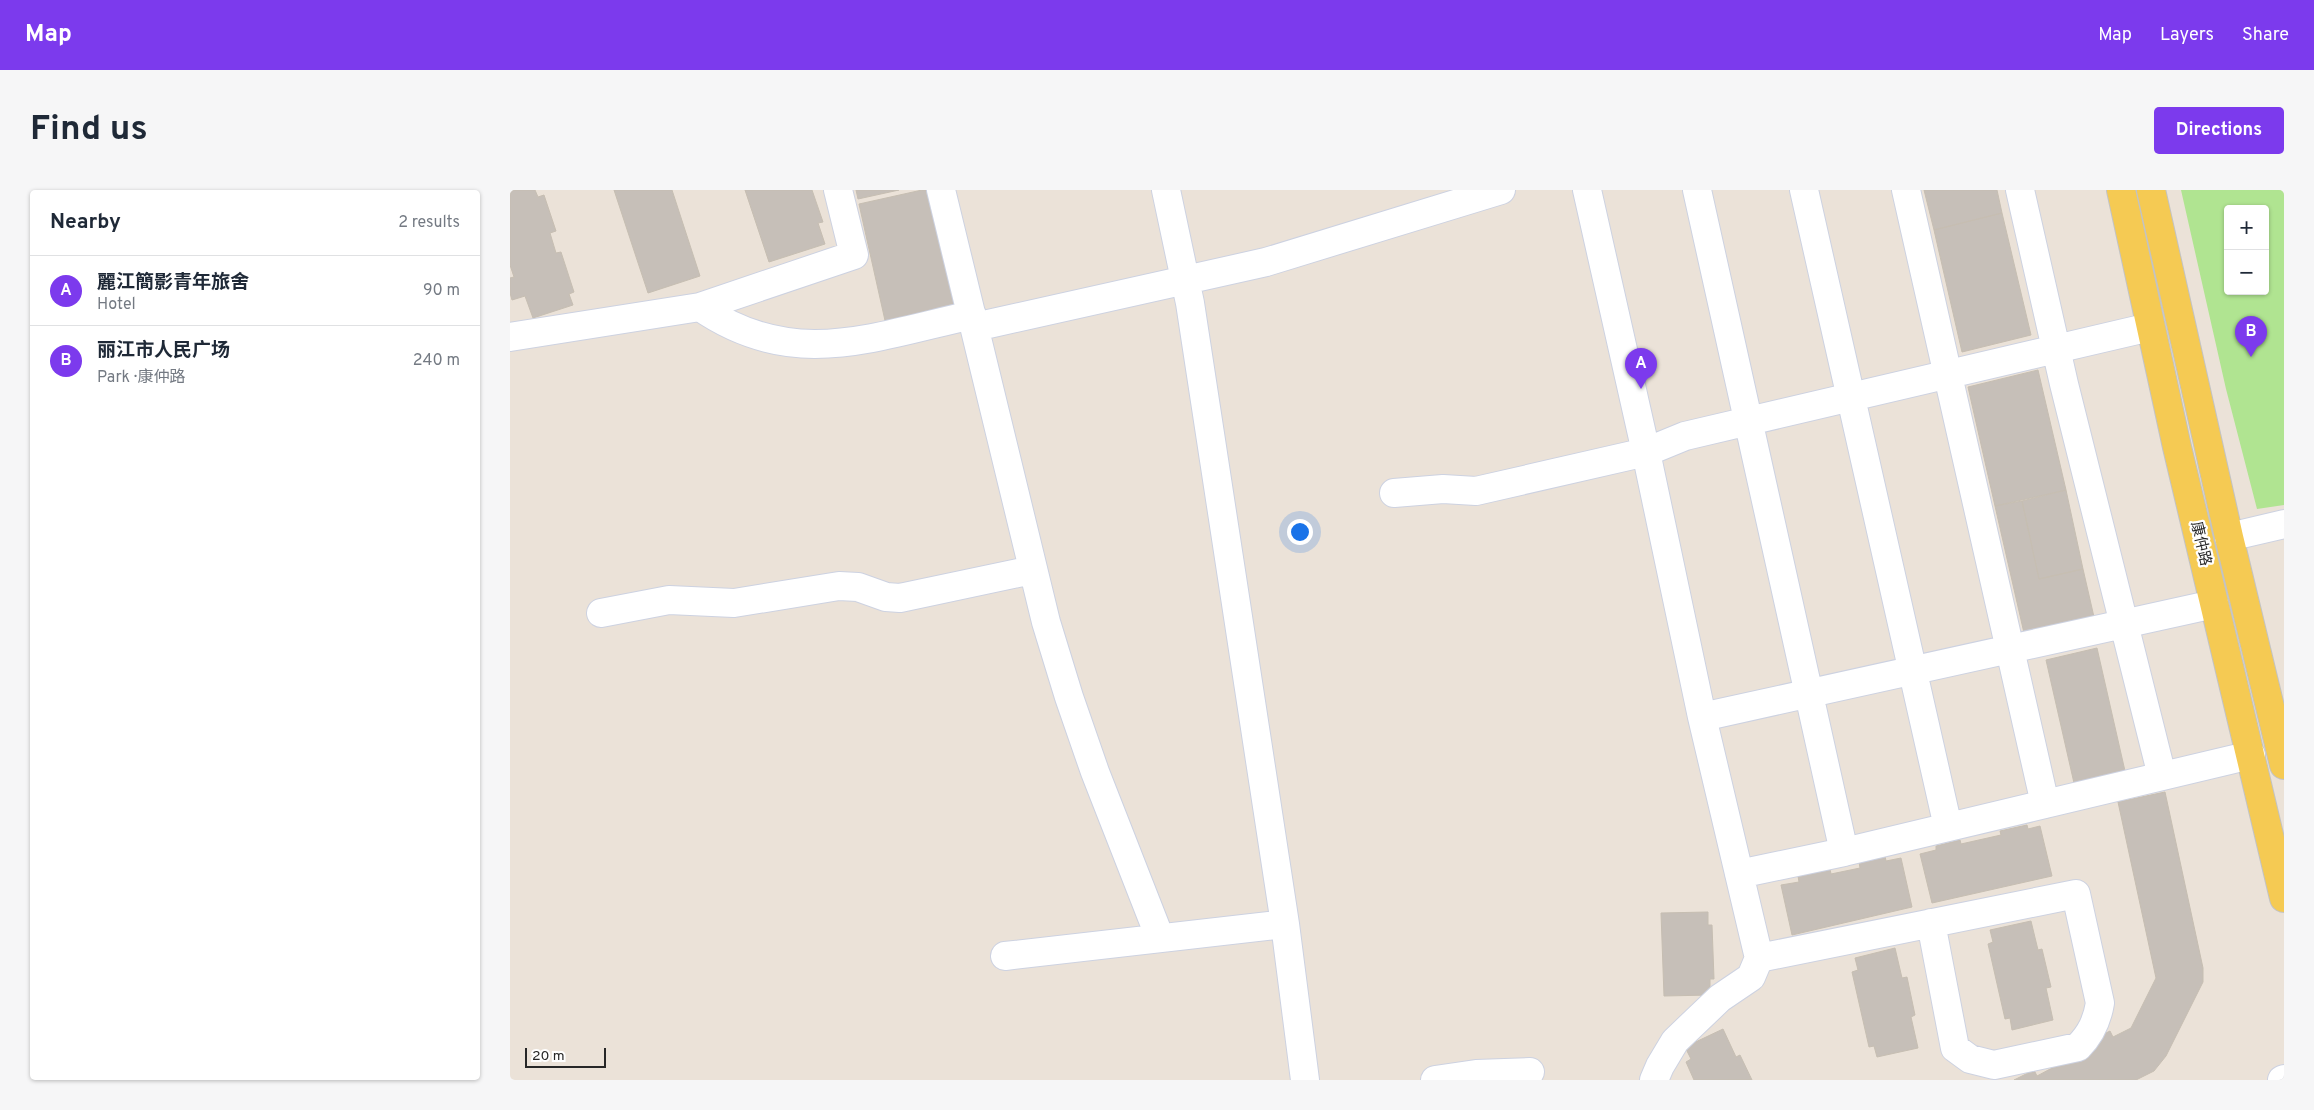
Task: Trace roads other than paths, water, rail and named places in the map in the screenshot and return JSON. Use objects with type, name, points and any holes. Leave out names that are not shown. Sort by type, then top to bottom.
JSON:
[{"type":"main road","name":"康仲路","points":[[2120,190],[2214,604],[2284,898]]},
{"type":"main road","name":"康仲路","points":[[2151,190],[2229,537],[2284,765]]},
{"type":"street","points":[[510,337],[700,307],[854,255],[838,190]]},
{"type":"street","points":[[941,190],[1032,570],[1069,697],[1095,772],[1160,938]]},
{"type":"street","points":[[1166,190],[1185,280],[1285,924],[1305,1080]]},
{"type":"street","points":[[700,307],[720,320],[759,336],[815,345],[844,344],[1185,280],[1266,262],[1501,190]]},
{"type":"street","points":[[1587,190],[1646,452],[1702,718],[1759,958],[1751,977],[1720,998],[1675,1041],[1654,1080]]},
{"type":"street","points":[[1697,190],[1844,852]]},
{"type":"street","points":[[1804,190],[1948,827]]},
{"type":"street","points":[[1906,190],[2045,804]]},
{"type":"street","points":[[2020,190],[2056,349],[2162,776]]},
{"type":"street","points":[[1394,493],[1443,489],[1476,491],[1646,452],[1685,436],[2150,327]]},
{"type":"street","points":[[2229,537],[2284,524]]},
{"type":"street","points":[[601,612],[669,600],[734,603],[839,586],[858,587],[886,596],[900,598],[1032,570]]},
{"type":"street","points":[[1702,718],[2214,604]]},
{"type":"street","points":[[1739,874],[1844,852],[2250,754]]},
{"type":"street","points":[[1759,958],[1931,923],[2076,894],[2100,1003],[2098,1016],[2086,1038],[2078,1047],[1994,1066],[1970,1059],[1955,1048],[1931,923]]},
{"type":"street","points":[[1005,956],[1285,924]]},
{"type":"street","points":[[1435,1080],[1476,1074],[1530,1072]]},
{"type":"place","name":"丽江市人民广场","points":[[2251,357]]},
{"type":"place","name":"麗江簡影青年旅舍","points":[[1641,389]]}]
